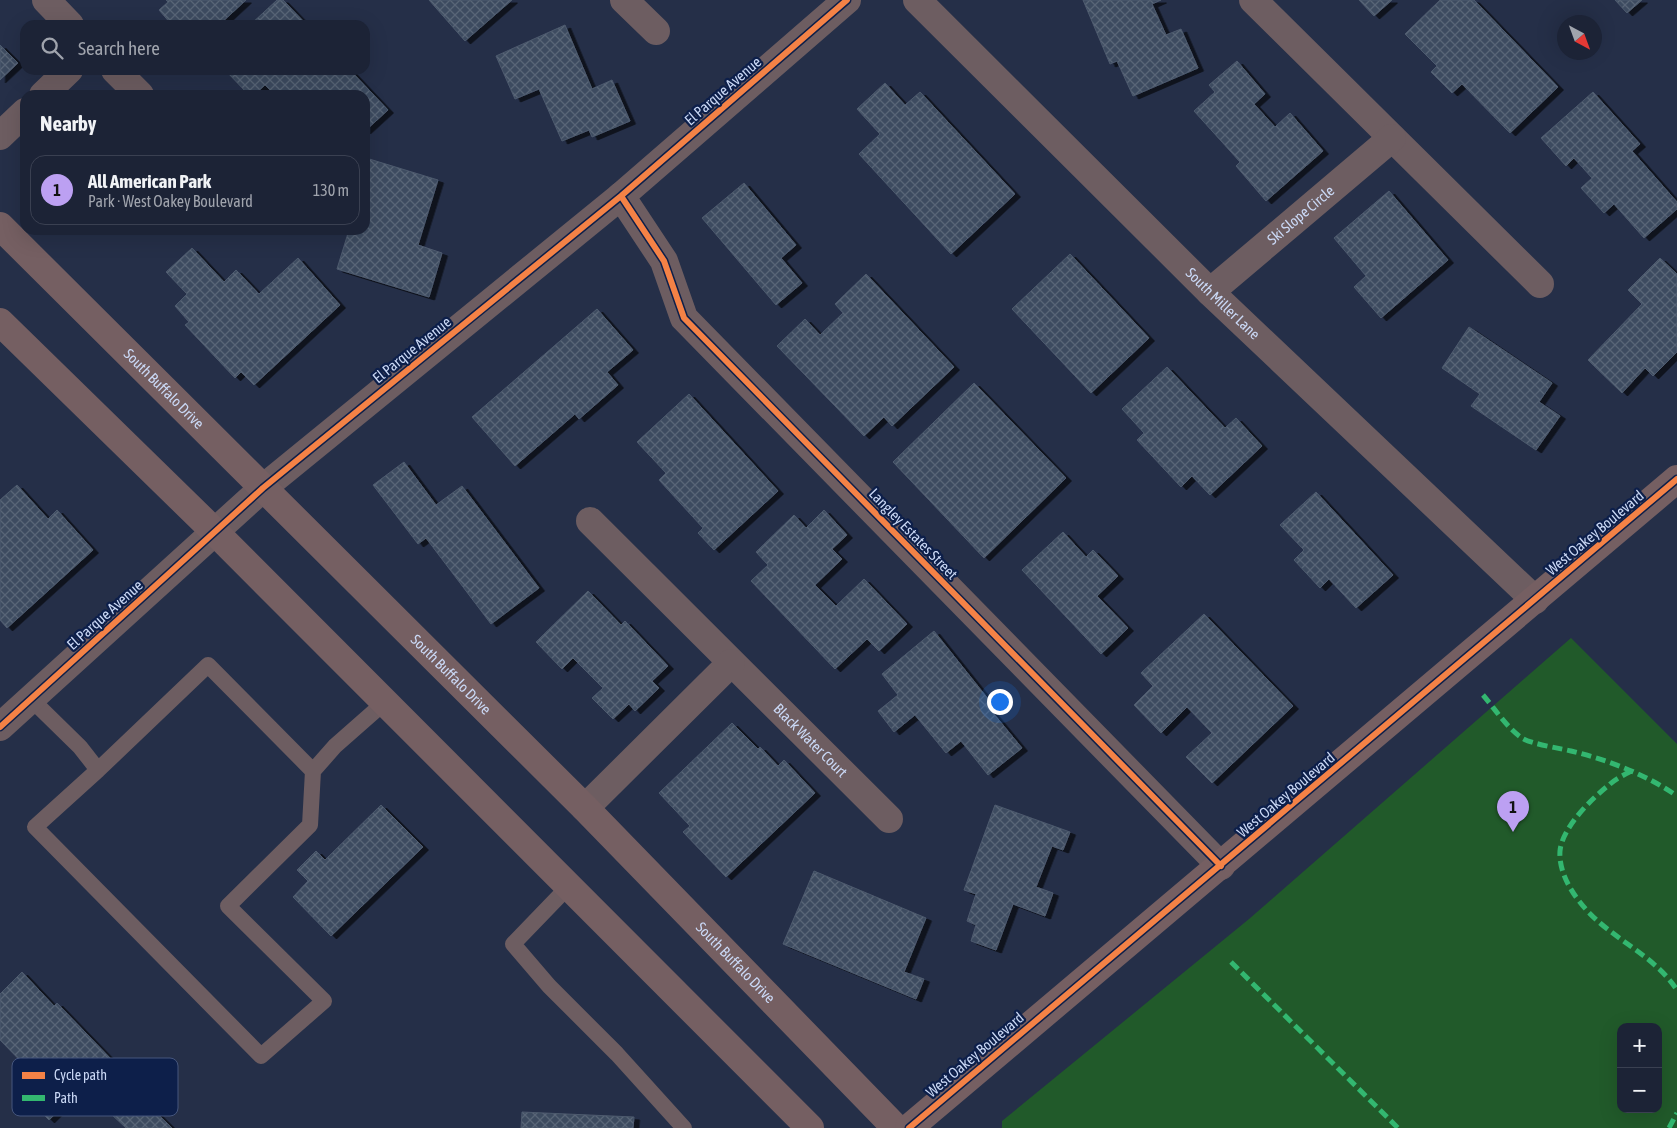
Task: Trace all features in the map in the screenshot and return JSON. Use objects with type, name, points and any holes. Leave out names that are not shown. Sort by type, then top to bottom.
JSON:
[{"type":"main road","name":"South Buffalo Drive","points":[[0,226],[585,808],[896,1128]]},
{"type":"main road","points":[[0,322],[215,532],[810,1128]]},
{"type":"main road","name":"West Oakey Boulevard","points":[[909,1128],[1677,479]]},
{"type":"street","points":[[46,0],[65,20]]},
{"type":"street","points":[[624,0],[656,31]]},
{"type":"street","name":"El Parque Avenue","points":[[0,727],[263,488],[621,196],[847,0]]},
{"type":"street","name":"South Miller Lane","points":[[917,0],[1210,292],[1535,600]]},
{"type":"street","points":[[1253,0],[1540,284]]},
{"type":"street","points":[[48,90],[63,75]]},
{"type":"street","points":[[120,75],[135,90]]},
{"type":"street","points":[[0,136],[20,117]]},
{"type":"street","name":"Ski Slope Circle","points":[[1210,292],[1392,138]]},
{"type":"street","name":"Langley Estates Street","points":[[621,196],[664,261],[684,318],[1221,866]]},
{"type":"street","name":"Black Water Court","points":[[590,521],[889,819]]},
{"type":"street","points":[[585,808],[731,663]]},
{"type":"lane","points":[[313,771],[208,665],[35,827],[261,1056],[324,1001],[228,906],[310,825],[313,771],[335,746],[384,702]]},
{"type":"lane","points":[[31,699],[80,747],[98,770]]},
{"type":"lane","points":[[568,887],[513,944],[549,986],[617,1054],[684,1128]]},
{"type":"green space","points":[[1571,638],[1677,744],[1677,1128],[1002,1128],[1002,1121],[1249,919]]},
{"type":"building","points":[[166,0],[246,0],[224,20],[168,20],[159,10],[168,2]]},
{"type":"building","points":[[277,0],[283,0],[302,20],[255,20]]},
{"type":"building","points":[[429,0],[512,0],[465,41]]},
{"type":"building","points":[[1083,0],[1161,0],[1152,4],[1166,35],[1181,29],[1198,68],[1133,96],[1117,61],[1110,64]]},
{"type":"building","points":[[1359,0],[1392,0],[1374,16]]},
{"type":"building","points":[[1440,0],[1474,0],[1558,87],[1510,133],[1462,84],[1452,93],[1431,72],[1437,66],[1405,34]]},
{"type":"building","points":[[1615,0],[1642,0],[1627,13]]},
{"type":"building","points":[[565,25],[592,89],[612,80],[630,121],[592,137],[589,130],[562,141],[539,89],[515,99],[496,56]]},
{"type":"building","points":[[0,45],[18,63],[0,80]]},
{"type":"building","points":[[1237,61],[1265,94],[1254,104],[1275,127],[1290,113],[1323,151],[1266,201],[1236,166],[1240,162],[1194,111],[1215,92],[1209,85]]},
{"type":"building","points":[[230,75],[355,75],[369,90],[270,90],[265,85],[260,90],[244,90]]},
{"type":"building","points":[[885,83],[905,105],[920,92],[1015,194],[951,254],[859,154],[880,134],[857,109]]},
{"type":"building","points":[[370,91],[388,110],[370,126]]},
{"type":"building","points":[[1593,92],[1640,144],[1632,151],[1677,202],[1677,209],[1644,238],[1614,204],[1604,213],[1581,188],[1592,178],[1574,158],[1566,166],[1541,138]]},
{"type":"building","points":[[370,159],[438,180],[418,245],[442,253],[429,297],[337,269],[347,235],[370,235]]},
{"type":"building","points":[[744,183],[796,245],[781,258],[802,283],[776,305],[702,218]]},
{"type":"building","points":[[1389,191],[1448,260],[1381,318],[1354,287],[1366,276],[1334,238]]},
{"type":"building","points":[[192,248],[224,282],[236,270],[259,294],[298,258],[340,305],[254,385],[241,372],[235,378],[185,325],[189,322],[175,306],[187,294],[166,272]]},
{"type":"building","points":[[1070,254],[1149,338],[1091,393],[1012,309]]},
{"type":"building","points":[[1660,258],[1677,274],[1677,352],[1653,376],[1645,368],[1622,393],[1588,360],[1642,304],[1628,290]]},
{"type":"building","points":[[866,274],[954,367],[892,426],[884,417],[864,436],[777,346],[805,319],[820,335],[843,313],[835,304]]},
{"type":"building","points":[[597,309],[633,350],[607,372],[618,385],[579,419],[575,414],[515,466],[472,417]]},
{"type":"building","points":[[1469,327],[1552,383],[1539,402],[1560,416],[1536,450],[1471,406],[1480,394],[1442,368]]},
{"type":"building","points":[[1167,367],[1225,428],[1236,418],[1262,446],[1210,495],[1192,476],[1181,487],[1137,440],[1144,433],[1122,409]]},
{"type":"building","points":[[974,383],[1066,478],[984,558],[893,462]]},
{"type":"building","points":[[689,394],[778,491],[714,550],[698,533],[703,528],[659,480],[666,473],[637,442]]},
{"type":"building","points":[[404,462],[436,505],[462,486],[539,588],[491,624],[426,538],[418,544],[373,485]]},
{"type":"building","points":[[17,485],[48,519],[57,510],[93,550],[7,628],[0,620],[0,500]]},
{"type":"building","points":[[1316,492],[1393,575],[1356,608],[1329,579],[1320,588],[1294,560],[1304,550],[1280,525]]},
{"type":"building","points":[[824,510],[847,535],[832,549],[842,559],[815,585],[836,606],[864,579],[907,624],[879,651],[867,639],[835,669],[751,581],[768,565],[756,552],[794,515],[806,528]]},
{"type":"building","points":[[1063,532],[1086,557],[1093,550],[1118,576],[1097,596],[1128,628],[1101,654],[1022,570]]},
{"type":"building","points":[[588,591],[621,625],[625,621],[668,666],[652,681],[659,688],[635,711],[629,704],[613,719],[592,698],[603,688],[573,658],[562,669],[536,642]]},
{"type":"building","points":[[1204,614],[1293,706],[1212,783],[1186,757],[1212,733],[1187,707],[1161,733],[1134,705],[1153,686],[1141,673]]},
{"type":"building","points":[[934,631],[993,705],[989,708],[1022,748],[988,775],[961,741],[946,753],[915,715],[894,732],[878,711],[898,695],[882,674]]},
{"type":"building","points":[[732,723],[758,749],[760,747],[778,766],[784,760],[815,793],[726,877],[683,832],[690,826],[659,793]]},
{"type":"building","points":[[381,805],[423,847],[331,936],[293,897],[308,881],[297,870],[316,851],[325,860]]},
{"type":"building","points":[[995,805],[1070,832],[1063,850],[1052,846],[1036,887],[1053,893],[1045,916],[1013,904],[996,950],[971,941],[976,925],[967,921],[976,894],[964,890]]},
{"type":"building","points":[[814,871],[926,918],[904,972],[924,979],[916,999],[783,944]]},
{"type":"building","points":[[22,972],[54,1006],[57,1003],[110,1058],[18,1058],[0,1040],[0,994]]},
{"type":"building","points":[[522,1112],[634,1117],[633,1128],[521,1128]]},
{"type":"building","points":[[45,1116],[53,1116],[49,1120]]},
{"type":"building","points":[[113,1116],[160,1116],[172,1128],[126,1128]]},
{"type":"marked path","points":[[1483,695],[1506,724],[1522,738],[1612,763],[1639,774],[1677,796]]},
{"type":"marked path","points":[[1631,771],[1611,783],[1578,815],[1562,842],[1560,861],[1572,891],[1585,909],[1600,923],[1651,962],[1669,979],[1677,990]]},
{"type":"marked path","points":[[1231,962],[1398,1128]]},
{"type":"marked path","points":[[1669,1128],[1677,1113]]},
{"type":"cycle path","points":[[0,727],[263,488],[621,196],[847,0]]},
{"type":"cycle path","points":[[621,196],[664,261],[684,318],[1221,866]]},
{"type":"cycle path","points":[[909,1128],[1677,479]]},
{"type":"place","name":"All American Park","points":[[1513,832]]}]
